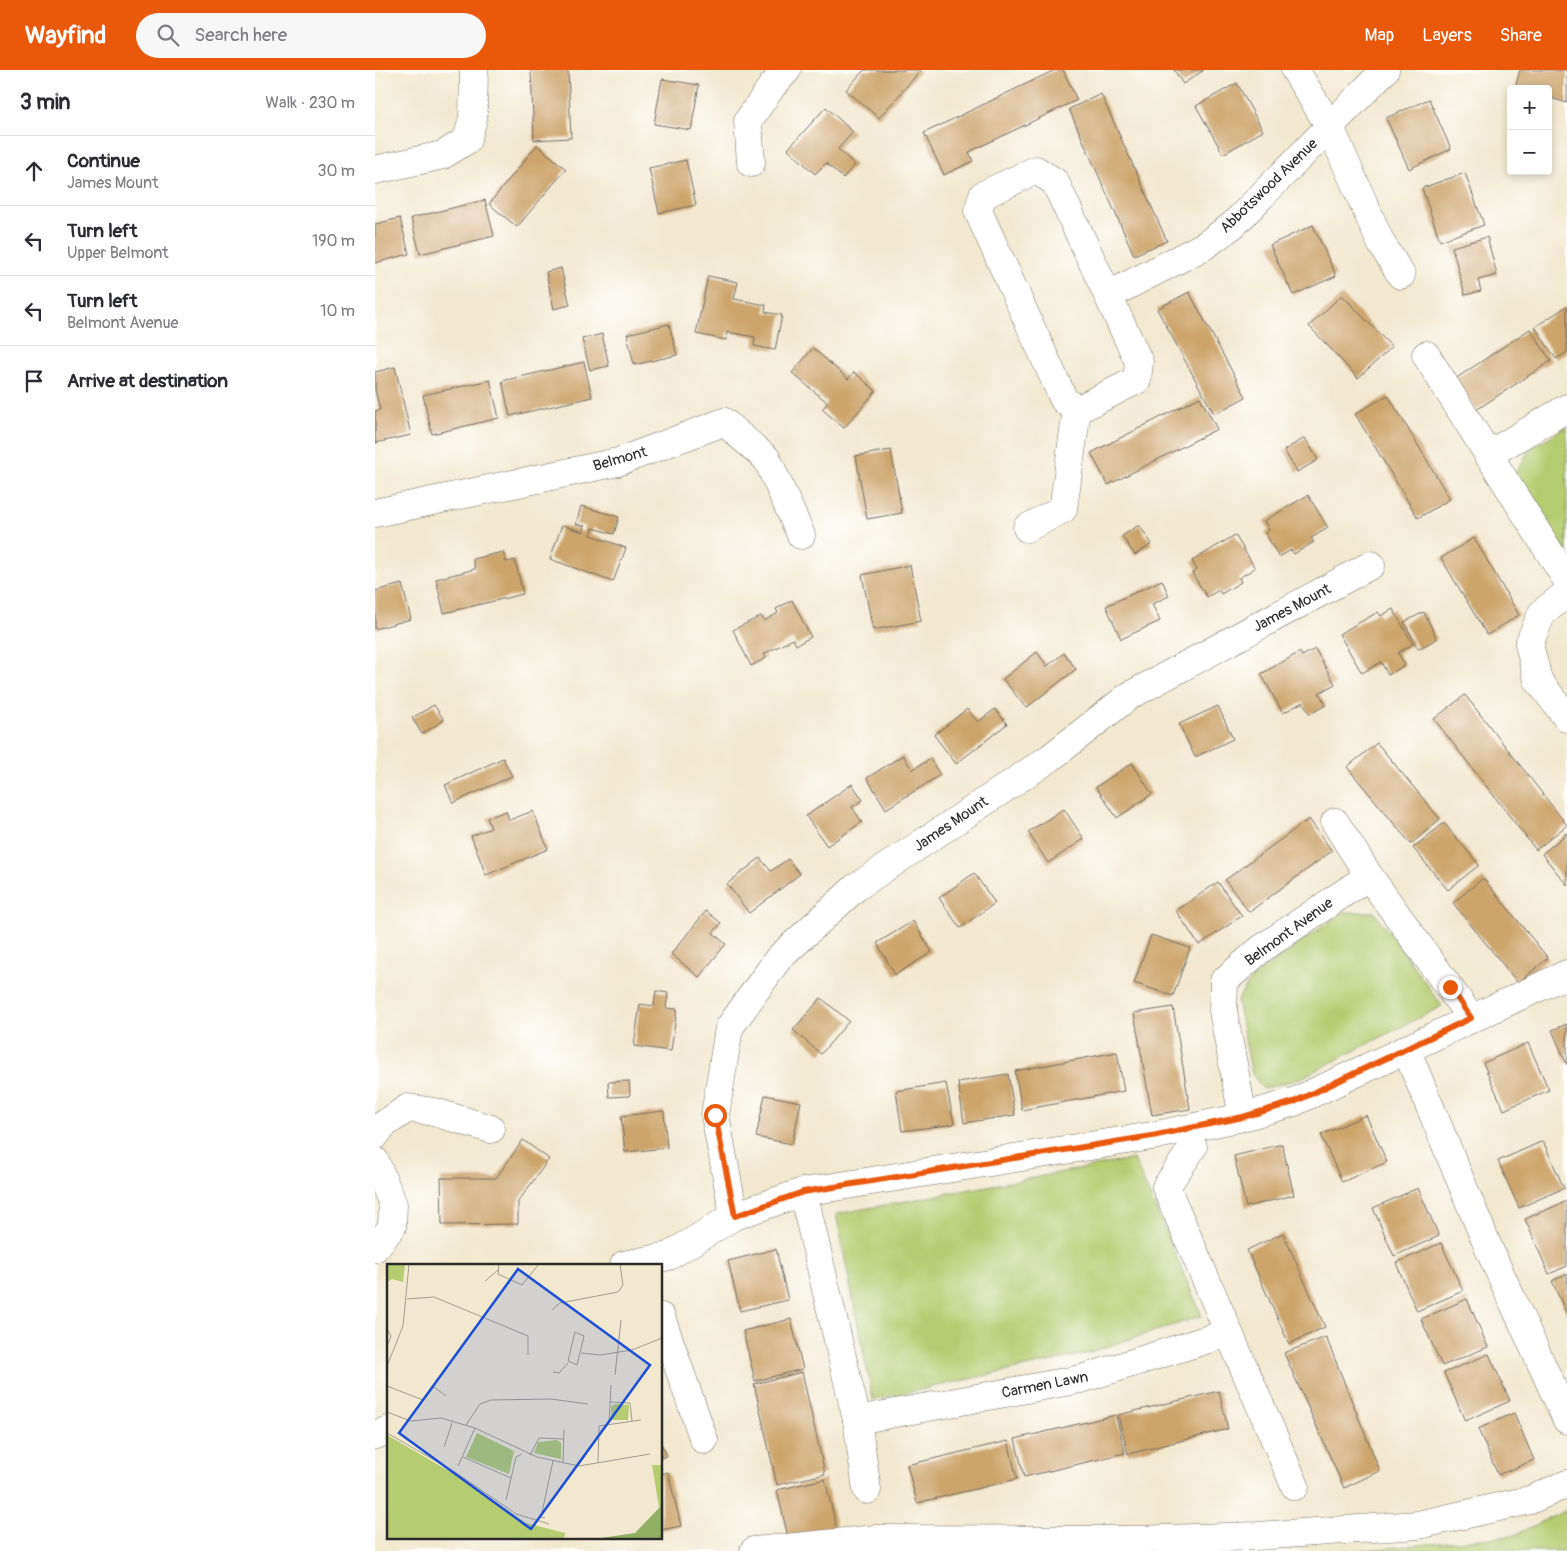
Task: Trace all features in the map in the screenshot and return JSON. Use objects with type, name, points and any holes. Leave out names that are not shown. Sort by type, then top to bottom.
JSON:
[{"type":"street","points":[[375,170],[443,155],[467,140],[473,118],[474,70]]},
{"type":"street","points":[[751,163],[747,121],[772,86],[787,70]]},
{"type":"street","points":[[1295,70],[1329,127],[1381,243],[1401,275]]},
{"type":"street","name":"Abbotswood Avenue","points":[[1109,295],[1204,246],[1233,225],[1385,70]]},
{"type":"street","points":[[1036,170],[1055,182],[1139,362],[1137,380],[1077,410],[1064,400],[978,211],[983,195],[1036,170]]},
{"type":"street","points":[[1426,355],[1567,580]]},
{"type":"street","points":[[1489,455],[1567,408]]},
{"type":"street","points":[[1027,528],[1063,509],[1077,410]]},
{"type":"street","name":"Belmont","points":[[375,513],[618,462],[724,422],[767,459],[801,534]]},
{"type":"street","name":"James Mount","points":[[735,1216],[715,1115],[729,1028],[778,959],[855,888],[1050,758],[1129,696],[1371,565]]},
{"type":"street","points":[[1567,593],[1542,613],[1529,644],[1539,680],[1567,718]]},
{"type":"street","points":[[1335,822],[1369,876],[1471,1018]]},
{"type":"street","name":"Belmont Avenue","points":[[1243,1117],[1223,1011],[1224,982],[1261,949],[1369,876]]},
{"type":"street","points":[[636,1264],[669,1256],[735,1216],[803,1192],[1152,1136],[1243,1117],[1294,1102],[1567,974]]},
{"type":"street","points":[[1406,1049],[1489,1249],[1567,1420]]},
{"type":"street","points":[[375,1136],[383,1125],[409,1108],[434,1112],[491,1129]]},
{"type":"street","points":[[1193,1147],[1166,1187],[1295,1486]]},
{"type":"street","points":[[375,1161],[393,1204],[392,1227],[375,1248]]},
{"type":"street","points":[[803,1192],[857,1420],[867,1490]]},
{"type":"street","points":[[663,1323],[704,1440]]},
{"type":"street","name":"Carmen Lawn","points":[[857,1420],[1081,1379],[1228,1334]]},
{"type":"street","points":[[375,1435],[387,1431]]},
{"type":"street","points":[[754,1551],[876,1539],[1133,1540],[1257,1536],[1418,1525],[1530,1500],[1567,1484]]},
{"type":"green space","points":[[1567,426],[1567,556],[1514,475],[1530,449]]},
{"type":"green space","points":[[1343,912],[1374,912],[1442,1006],[1301,1078],[1263,1089],[1252,1074],[1237,1000],[1252,978]]},
{"type":"green space","points":[[1134,1159],[1202,1316],[1081,1355],[873,1400],[836,1214]]},
{"type":"green space","points":[[1567,1510],[1567,1551],[1354,1551],[1512,1536]]},
{"type":"building","points":[[531,70],[568,70],[571,138],[534,140]]},
{"type":"building","points":[[864,70],[921,70],[879,118],[846,90]]},
{"type":"building","points":[[1055,70],[1063,70],[1077,100],[969,152],[973,161],[944,175],[924,133]]},
{"type":"building","points":[[1174,70],[1204,70],[1183,84]]},
{"type":"building","points":[[1520,70],[1567,70],[1567,103],[1552,98],[1552,85],[1516,85]]},
{"type":"building","points":[[662,79],[699,85],[691,130],[654,124]]},
{"type":"building","points":[[1237,83],[1263,131],[1223,154],[1196,106]]},
{"type":"building","points":[[1101,94],[1167,241],[1134,255],[1069,109]]},
{"type":"building","points":[[1429,99],[1451,149],[1409,169],[1386,118]]},
{"type":"building","points":[[826,107],[853,132],[838,149],[855,165],[843,178],[826,163],[815,174],[788,149]]},
{"type":"building","points":[[537,145],[566,169],[517,227],[489,204]]},
{"type":"building","points":[[686,160],[696,205],[659,213],[649,168]]},
{"type":"building","points":[[1465,173],[1484,225],[1440,241],[1422,188]]},
{"type":"building","points":[[485,200],[494,236],[420,254],[411,218]]},
{"type":"building","points":[[400,218],[409,254],[375,263],[375,224]]},
{"type":"building","points":[[1313,225],[1336,276],[1293,295],[1270,245]]},
{"type":"building","points":[[1487,237],[1497,275],[1478,280],[1481,291],[1465,295],[1452,247]]},
{"type":"building","points":[[561,268],[570,305],[554,309],[546,272]]},
{"type":"building","points":[[708,276],[738,282],[734,299],[766,305],[765,312],[782,315],[775,350],[754,346],[755,337],[727,332],[726,340],[696,334]]},
{"type":"building","points":[[1189,292],[1246,397],[1214,414],[1157,309]]},
{"type":"building","points":[[1342,295],[1392,347],[1358,378],[1309,326]]},
{"type":"building","points":[[1567,306],[1567,352],[1556,359],[1535,327]]},
{"type":"building","points":[[669,324],[677,355],[634,365],[627,334]]},
{"type":"building","points":[[1530,329],[1551,361],[1476,410],[1455,379]]},
{"type":"building","points":[[602,334],[609,366],[590,370],[582,339]]},
{"type":"building","points":[[813,348],[848,379],[854,372],[876,391],[844,428],[822,409],[828,403],[792,373]]},
{"type":"building","points":[[584,362],[592,397],[510,416],[502,381]]},
{"type":"building","points":[[395,367],[411,435],[375,443],[375,411],[380,410],[375,390],[375,372]]},
{"type":"building","points":[[490,380],[499,418],[432,434],[423,395]]},
{"type":"building","points":[[1388,395],[1450,499],[1418,518],[1355,414]]},
{"type":"building","points":[[1200,397],[1217,429],[1108,485],[1091,453]]},
{"type":"building","points":[[1305,438],[1318,460],[1297,472],[1284,450]]},
{"type":"building","points":[[891,450],[902,513],[867,519],[856,456]]},
{"type":"building","points":[[1308,495],[1328,528],[1311,538],[1314,542],[1294,554],[1291,550],[1279,557],[1265,533],[1269,530],[1264,521]]},
{"type":"building","points":[[581,506],[619,517],[614,534],[593,528],[591,535],[626,548],[613,582],[550,559],[562,525],[583,532],[585,526],[576,524]]},
{"type":"building","points":[[1139,525],[1152,544],[1135,555],[1122,536]]},
{"type":"building","points":[[1235,535],[1255,568],[1239,578],[1241,582],[1221,594],[1219,590],[1207,597],[1192,573],[1197,570],[1192,561]]},
{"type":"building","points":[[1474,538],[1519,615],[1487,635],[1441,558]]},
{"type":"building","points":[[503,552],[506,562],[515,560],[523,594],[444,613],[436,579],[475,569],[473,559]]},
{"type":"building","points":[[910,565],[921,621],[873,630],[862,575]]},
{"type":"building","points":[[1162,580],[1169,596],[1152,604],[1160,621],[1121,639],[1106,606]]},
{"type":"building","points":[[402,584],[411,619],[375,629],[375,591]]},
{"type":"building","points":[[792,600],[811,637],[796,645],[793,639],[764,654],[766,658],[751,666],[733,630],[761,616],[764,621],[778,613],[776,609]]},
{"type":"building","points":[[1393,609],[1413,644],[1398,653],[1405,665],[1388,675],[1381,662],[1362,673],[1339,634],[1378,612],[1381,616]]},
{"type":"building","points":[[1424,612],[1437,639],[1418,649],[1404,622]]},
{"type":"building","points":[[1315,649],[1335,684],[1319,693],[1326,705],[1310,714],[1303,702],[1283,713],[1261,674],[1300,652],[1302,656]]},
{"type":"building","points":[[1037,652],[1047,666],[1064,653],[1076,669],[1026,708],[1003,679]]},
{"type":"building","points":[[1465,695],[1567,825],[1536,850],[1434,719]]},
{"type":"building","points":[[434,705],[444,720],[422,734],[412,718]]},
{"type":"building","points":[[1218,706],[1233,739],[1195,757],[1179,724]]},
{"type":"building","points":[[967,709],[978,722],[995,709],[1007,724],[956,764],[934,735]]},
{"type":"building","points":[[1377,743],[1440,819],[1411,844],[1347,767]]},
{"type":"building","points":[[903,755],[912,770],[930,759],[940,775],[886,809],[867,778]]},
{"type":"building","points":[[503,758],[512,776],[453,803],[445,785]]},
{"type":"building","points":[[1132,763],[1152,794],[1117,818],[1096,787]]},
{"type":"building","points":[[852,784],[863,800],[852,807],[862,822],[827,846],[806,816]]},
{"type":"building","points":[[1064,809],[1084,839],[1048,863],[1028,832]]},
{"type":"building","points":[[506,811],[509,820],[533,811],[548,849],[486,875],[471,836],[491,828],[487,818]]},
{"type":"building","points":[[1309,819],[1332,851],[1249,912],[1225,880]]},
{"type":"building","points":[[1444,823],[1479,865],[1448,890],[1413,848]]},
{"type":"building","points":[[1567,833],[1567,885],[1542,854]]},
{"type":"building","points":[[760,858],[771,871],[788,859],[800,874],[749,913],[727,884]]},
{"type":"building","points":[[974,873],[995,903],[960,928],[939,898]]},
{"type":"building","points":[[1483,878],[1548,958],[1518,983],[1453,903]]},
{"type":"building","points":[[1218,882],[1242,916],[1199,945],[1176,911]]},
{"type":"building","points":[[706,911],[721,923],[713,933],[726,944],[699,977],[671,954]]},
{"type":"building","points":[[913,921],[932,952],[895,975],[877,943]]},
{"type":"building","points":[[1151,935],[1190,948],[1173,996],[1134,983]]},
{"type":"building","points":[[656,991],[668,993],[666,1008],[677,1009],[671,1051],[634,1046],[640,1004],[654,1006]]},
{"type":"building","points":[[821,998],[849,1021],[821,1054],[793,1030]]},
{"type":"building","points":[[1173,1007],[1190,1109],[1152,1115],[1134,1013]]},
{"type":"building","points":[[1567,1024],[1567,1065],[1552,1030]]},
{"type":"building","points":[[1528,1043],[1549,1090],[1504,1110],[1483,1063]]},
{"type":"building","points":[[1117,1052],[1124,1091],[1022,1110],[1015,1071]]},
{"type":"building","points":[[1008,1074],[1015,1115],[964,1123],[958,1082]]},
{"type":"building","points":[[629,1081],[630,1096],[609,1097],[608,1082]]},
{"type":"building","points":[[946,1083],[954,1124],[902,1131],[896,1091]]},
{"type":"building","points":[[765,1095],[801,1102],[792,1144],[756,1137]]},
{"type":"building","points":[[664,1111],[667,1148],[625,1152],[621,1116]]},
{"type":"building","points":[[1366,1115],[1387,1162],[1342,1182],[1321,1135]]},
{"type":"building","points":[[523,1140],[549,1159],[518,1202],[518,1224],[442,1225],[441,1178],[496,1178]]},
{"type":"building","points":[[1543,1141],[1564,1188],[1519,1208],[1498,1161]]},
{"type":"building","points":[[1282,1144],[1294,1195],[1246,1207],[1234,1156]]},
{"type":"building","points":[[1418,1188],[1439,1236],[1394,1256],[1373,1208]]},
{"type":"building","points":[[1567,1201],[1567,1266],[1549,1274],[1525,1219]]},
{"type":"building","points":[[1283,1233],[1325,1327],[1289,1344],[1247,1250]]},
{"type":"building","points":[[1441,1243],[1463,1291],[1417,1311],[1396,1263]]},
{"type":"building","points":[[776,1249],[788,1300],[740,1311],[728,1261]]},
{"type":"building","points":[[1567,1274],[1567,1315],[1552,1281]]},
{"type":"building","points":[[1467,1299],[1488,1347],[1442,1366],[1421,1319]]},
{"type":"building","points":[[791,1319],[803,1369],[755,1381],[743,1331]]},
{"type":"building","points":[[1326,1337],[1380,1471],[1344,1488],[1284,1353]]},
{"type":"building","points":[[1489,1354],[1510,1401],[1465,1421],[1444,1373]]},
{"type":"building","points":[[802,1372],[825,1474],[777,1485],[754,1384]]},
{"type":"building","points":[[1219,1391],[1228,1429],[1128,1454],[1118,1415]]},
{"type":"building","points":[[1514,1413],[1534,1460],[1498,1475],[1478,1429]]},
{"type":"building","points":[[1116,1415],[1125,1453],[1024,1477],[1015,1439]]},
{"type":"building","points":[[1008,1441],[1017,1479],[917,1503],[907,1465]]},
{"type":"building","points":[[663,1447],[667,1456],[663,1457]]},
{"type":"building","points":[[668,1472],[681,1526],[663,1530],[663,1473]]},
{"type":"building","points":[[825,1479],[837,1530],[789,1541],[777,1490]]},
{"type":"route","points":[[715,1115],[735,1216],[803,1192],[1152,1136],[1243,1117],[1294,1102],[1471,1018],[1450,987]]}]
